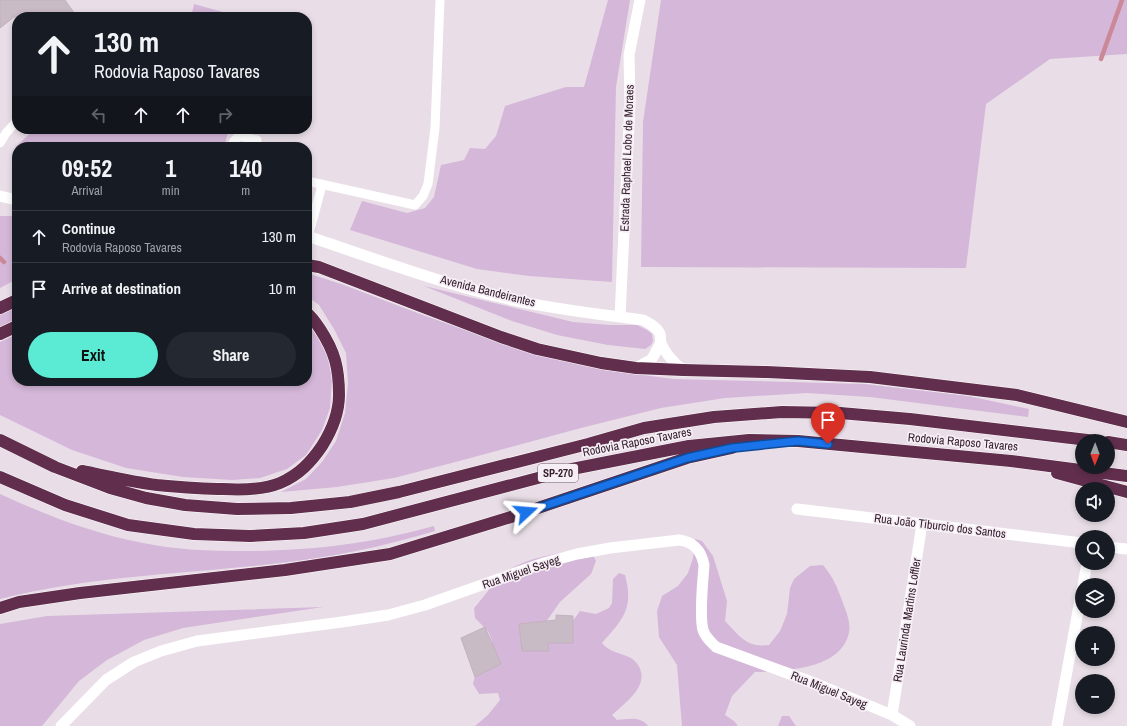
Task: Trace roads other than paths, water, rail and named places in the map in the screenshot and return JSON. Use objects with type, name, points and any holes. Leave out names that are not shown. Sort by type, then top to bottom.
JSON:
[{"type":"highway","points":[[312,266],[501,337],[537,348],[601,363],[636,368],[870,377],[1017,395],[1127,422]]},
{"type":"highway","points":[[0,308],[12,302]]},
{"type":"highway","points":[[54,467],[155,485],[247,490],[279,483],[298,473],[311,462],[328,437],[335,421],[339,400],[339,377],[334,353],[312,317]]},
{"type":"highway","points":[[0,334],[12,328]]},
{"type":"highway","name":"Rodovia Raposo Tavares","points":[[0,440],[54,467],[110,488],[146,498],[185,505],[238,509],[291,508],[350,502],[399,492],[588,444],[644,428],[714,417],[782,412],[840,413],[910,419],[1075,439]]},
{"type":"highway","name":"Rodovia Raposo Tavares","points":[[0,477],[65,505],[128,525],[194,534],[250,536],[304,533],[363,524],[572,469],[689,446],[749,440],[798,441],[1011,461],[1127,476]]},
{"type":"highway","points":[[0,608],[19,602],[80,593],[285,570],[390,554],[511,518],[687,458],[732,448],[798,441]]},
{"type":"highway","points":[[1115,443],[1127,445]]},
{"type":"highway","points":[[1011,461],[1127,492]]},
{"type":"street","name":"Estrada Raphael Lobo de Moraes","points":[[620,317],[630,103],[629,55],[640,0]]},
{"type":"street","points":[[0,196],[12,199]]},
{"type":"street","points":[[0,205],[12,204]]},
{"type":"street","name":"Avenida Bandeirantes","points":[[312,237],[455,284],[508,299],[563,309],[644,320],[654,326],[660,333],[661,342],[672,361],[683,370]]},
{"type":"street","points":[[636,368],[652,359],[661,342]]},
{"type":"street","name":"Rua João Tiburcio dos Santos","points":[[797,508],[1075,542]]},
{"type":"street","name":"Rua Laurinda Martins Loffler","points":[[892,715],[922,524]]},
{"type":"street","name":"Rua Miguel Sayeg","points":[[61,726],[106,680],[134,662],[162,651],[197,641],[388,615],[425,605],[544,563],[577,554],[610,548],[679,540],[693,544],[703,557],[703,631],[708,640],[716,647],[817,684],[892,715],[910,726]]},
{"type":"street","points":[[1115,547],[1127,549]]},
{"type":"street","points":[[1057,726],[1077,618]]},
{"type":"lane","points":[[312,182],[415,205],[423,196],[428,184],[435,128],[440,0]]},
{"type":"lane","points":[[0,143],[12,127]]},
{"type":"lane","points":[[234,142],[239,136],[257,140]]},
{"type":"lane","points":[[312,221],[322,185]]},
{"type":"waterway","points":[[1101,59],[1122,0]]},
{"type":"waterway","points":[[0,258],[4,262]]}]
